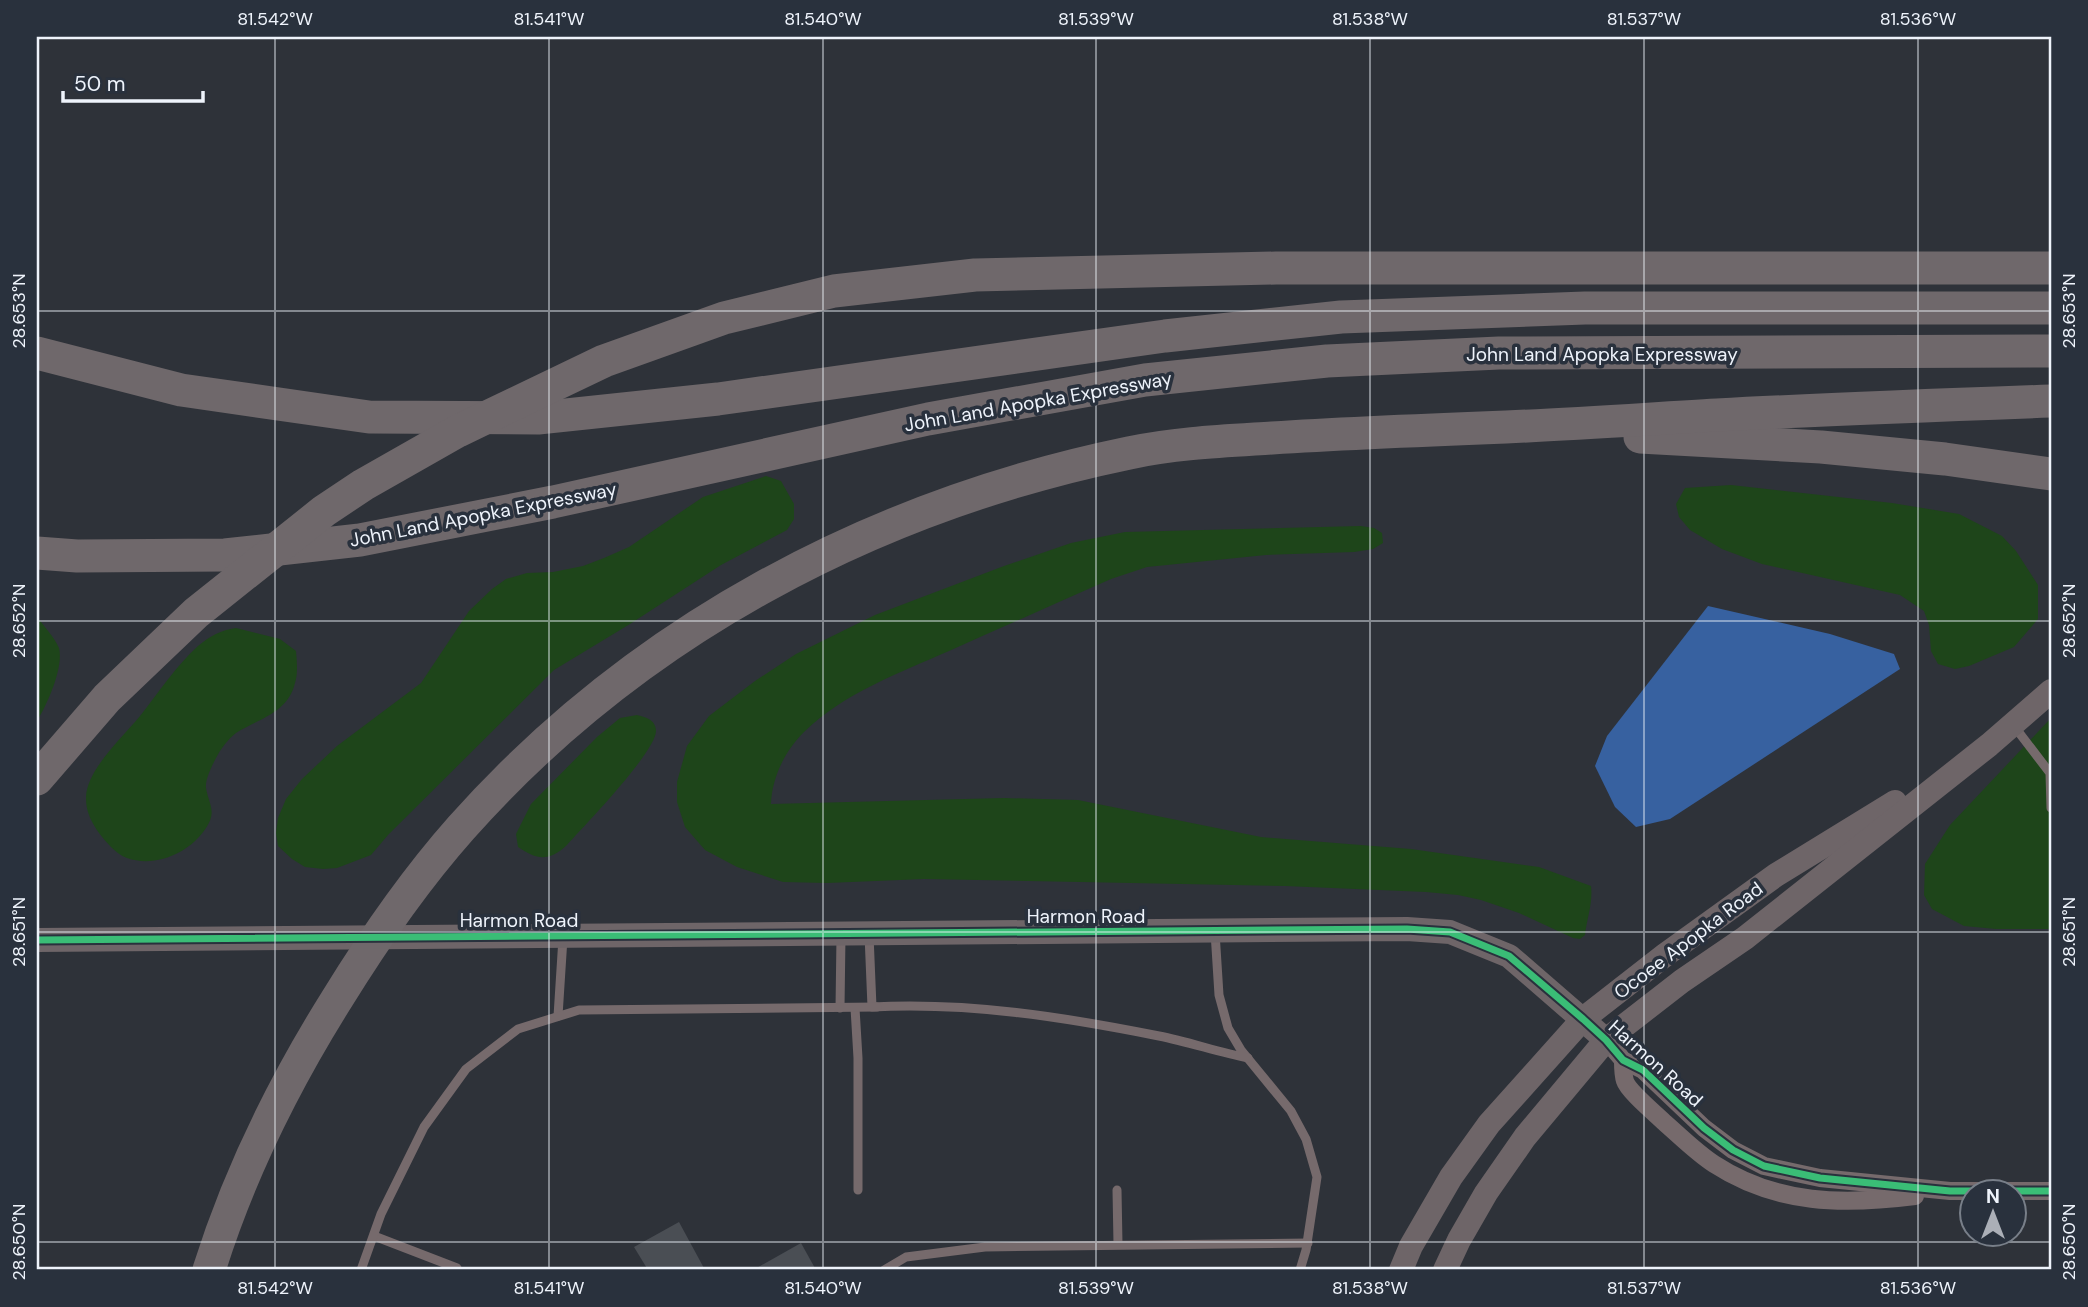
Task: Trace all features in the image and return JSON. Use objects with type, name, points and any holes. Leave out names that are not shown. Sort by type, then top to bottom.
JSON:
[{"type":"highway","points":[[37,779],[107,698],[196,613],[324,511],[363,485],[458,431],[604,361],[724,318],[834,291],[975,275],[1276,268],[2051,268]]},
{"type":"highway","points":[[37,353],[181,390],[369,417],[538,418],[718,400],[1165,336],[1342,317],[1586,308],[2051,308]]},
{"type":"highway","name":"John Land Apopka Expressway","points":[[37,553],[77,556],[225,555],[360,540],[553,502],[928,419],[1145,380],[1327,361],[1499,354],[2051,351]]},
{"type":"highway","points":[[209,1270],[240,1183],[268,1119],[304,1053],[405,896],[457,832],[518,767],[614,686],[700,623],[839,547],[943,504],[1008,482],[1136,451],[1205,443],[1381,431],[2051,401]]},
{"type":"highway","points":[[1508,427],[1821,447],[1945,459],[2051,474]]},
{"type":"main road","name":"Ocoee Apopka Road","points":[[1445,1270],[1459,1240],[1494,1181],[1525,1137],[1606,1040],[1682,981],[1745,938],[1989,745],[2051,691]]},
{"type":"main road","name":"Ocoee Apopka Road","points":[[1401,1270],[1411,1246],[1451,1177],[1489,1124],[1583,1019],[1665,955],[1776,875],[1989,745]]},
{"type":"main road","name":"Harmon Road","points":[[37,940],[1407,929],[1450,932],[1509,956],[1606,1040]]},
{"type":"street","name":"Harmon Road","points":[[1606,1040],[1623,1060],[1643,1070],[1704,1128],[1733,1150],[1764,1166],[1820,1178],[1950,1191],[2051,1191]]},
{"type":"street","name":"Harmon Road","points":[[1623,1060],[1625,1082],[1651,1110],[1715,1165],[1751,1183],[1787,1196],[1825,1201],[1860,1202],[1950,1191]]},
{"type":"lane","points":[[2013,724],[2051,774],[2051,808]]},
{"type":"lane","points":[[1214,930],[1219,995],[1228,1028],[1248,1058],[1291,1111],[1306,1139],[1317,1177],[1308,1242],[1300,1270]]},
{"type":"lane","points":[[869,933],[874,1007]]},
{"type":"lane","points":[[840,1008],[841,934]]},
{"type":"lane","points":[[558,1016],[563,936]]},
{"type":"lane","points":[[855,1007],[858,1058],[858,1190]]},
{"type":"lane","points":[[360,1270],[381,1214],[424,1127],[466,1069],[518,1029],[579,1010],[970,1007],[1162,1036],[1248,1058]]},
{"type":"lane","points":[[1118,1190],[1118,1244]]},
{"type":"lane","points":[[373,1236],[457,1268]]},
{"type":"lane","points":[[884,1270],[906,1257],[985,1247],[1308,1242]]},
{"type":"green space","points":[[766,476],[781,481],[794,504],[794,519],[787,530],[721,565],[554,670],[371,855],[337,868],[323,869],[305,867],[278,846],[278,818],[286,799],[302,779],[337,746],[421,683],[469,611],[492,589],[506,579],[527,573],[553,572],[583,566],[604,558],[629,547],[703,497]]},
{"type":"green space","points":[[1731,485],[1892,503],[1959,514],[2002,536],[2016,551],[2038,585],[2038,619],[2014,647],[1969,666],[1955,669],[1938,664],[1931,651],[1929,625],[1924,611],[1900,595],[1762,564],[1722,549],[1690,530],[1679,517],[1676,504],[1685,488]]},
{"type":"green space","points":[[1361,526],[1374,528],[1382,533],[1383,543],[1373,549],[1354,552],[1266,555],[1147,567],[1111,579],[892,676],[836,706],[804,732],[781,765],[771,804],[1004,798],[1078,800],[1261,837],[1411,849],[1539,867],[1591,886],[1591,904],[1585,935],[1580,939],[1481,900],[1426,892],[1285,886],[924,879],[783,882],[737,867],[705,850],[685,827],[677,802],[677,782],[687,746],[709,716],[796,654],[875,615],[1071,543],[1125,532]]},
{"type":"green space","points":[[37,617],[57,644],[60,656],[54,686],[37,721]]},
{"type":"green space","points":[[236,628],[280,639],[296,651],[297,676],[291,693],[286,702],[271,714],[236,733],[227,741],[209,773],[206,784],[211,817],[199,837],[191,845],[171,856],[149,861],[127,858],[115,851],[105,840],[90,817],[86,799],[92,777],[106,755],[190,654],[211,636]]},
{"type":"green space","points":[[637,715],[654,723],[656,730],[653,740],[633,770],[603,806],[567,845],[549,857],[537,857],[518,847],[516,834],[531,804],[597,737],[620,718]]},
{"type":"green space","points":[[2051,718],[2051,929],[1964,926],[1932,909],[1924,895],[1925,864],[1950,825]]},
{"type":"water","points":[[1708,606],[1830,634],[1894,654],[1900,669],[1670,819],[1636,827],[1615,807],[1595,766],[1607,736]]},
{"type":"building","points":[[679,1222],[705,1270],[648,1270],[634,1247]]},
{"type":"building","points":[[801,1243],[816,1270],[753,1270]]},
{"type":"cycle path","points":[[37,940],[1407,929],[1450,932],[1509,956],[1583,1019],[1623,1060],[1643,1070],[1704,1128],[1733,1150],[1764,1166],[1820,1178],[1950,1191],[2051,1191]]}]
